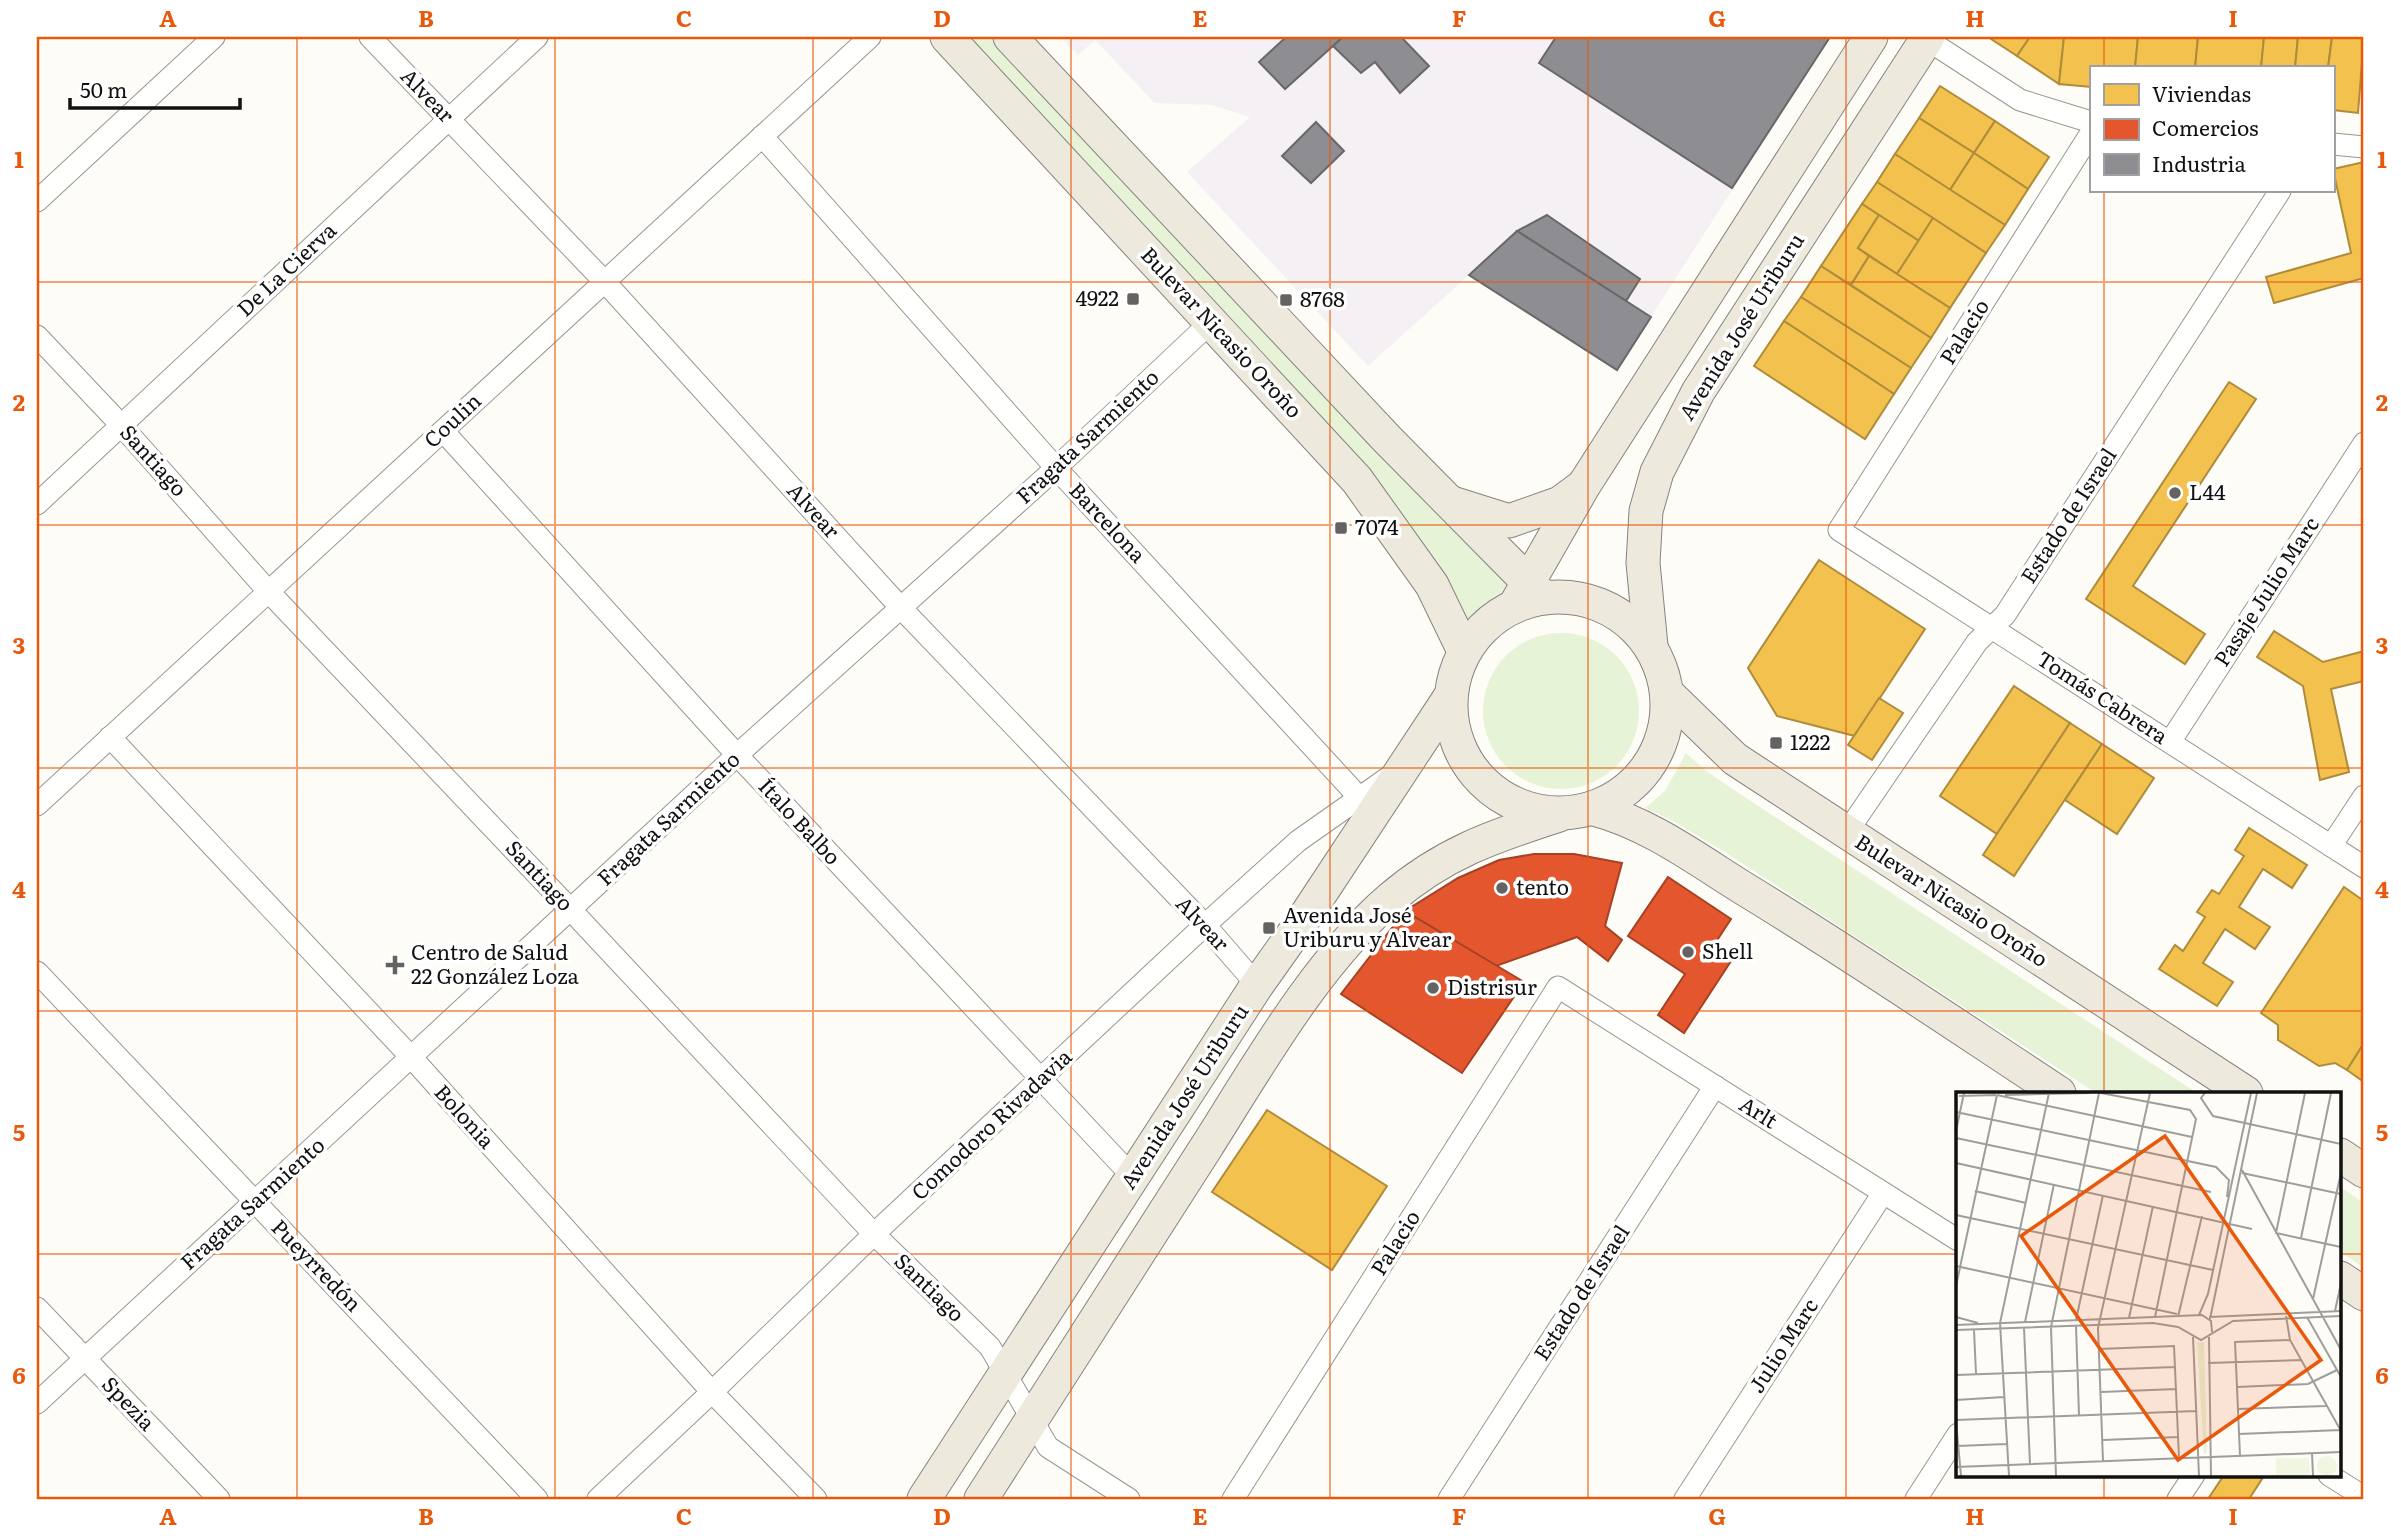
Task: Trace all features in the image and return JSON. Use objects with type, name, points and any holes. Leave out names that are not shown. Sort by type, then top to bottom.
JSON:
[{"type":"main road","name":"Bulevar Nicasio Oroño","points":[[947,37],[1357,480],[1432,585],[1464,651]]},
{"type":"main road","points":[[1010,37],[1448,502],[1529,595],[1570,596],[1616,612],[1651,646],[1663,669],[1668,694],[1666,730],[1652,763],[1627,791],[1594,809],[1559,815],[1520,808],[1486,786],[1461,755],[1450,697],[1455,673],[1464,651],[1477,633],[1529,595],[1584,485],[1871,37]]},
{"type":"main road","name":"Avenida José Uriburu","points":[[1651,646],[1643,563],[1646,511],[1657,472],[1698,393],[1926,38]]},
{"type":"main road","points":[[1448,502],[1509,521],[1560,503],[1584,485]]},
{"type":"main road","name":"Bulevar Nicasio Oroño","points":[[1668,694],[1735,759],[2244,1092]]},
{"type":"main road","name":"Avenida José Uriburu","points":[[924,1499],[1257,985],[1301,923],[1366,805],[1402,768],[1450,697]]},
{"type":"main road","points":[[1594,809],[1622,816],[1659,836],[1793,918],[2057,1092]]},
{"type":"main road","name":"Avenida José Uriburu","points":[[981,1499],[1284,1025],[1353,937],[1390,899],[1440,862],[1483,840],[1559,815]]},
{"type":"main road","points":[[2342,1156],[2364,1171]]},
{"type":"main road","points":[[2342,1279],[2364,1294]]},
{"type":"street","points":[[37,201],[214,37]]},
{"type":"street","name":"Alvear","points":[[370,37],[604,281],[901,608],[1205,925],[1257,985]]},
{"type":"street","name":"De La Cierva","points":[[37,504],[537,37]]},
{"type":"street","name":"Coulin","points":[[37,805],[870,37]]},
{"type":"street","points":[[1926,38],[2020,100],[2090,122]]},
{"type":"street","name":"Palacio","points":[[1839,530],[2090,135]]},
{"type":"street","name":"Barcelona","points":[[762,136],[1056,468],[1366,805]]},
{"type":"street","points":[[2334,144],[2364,147]]},
{"type":"street","name":"Estado de Israel","points":[[1847,832],[1977,642],[2005,615],[2279,192]]},
{"type":"street","name":"Fragata Sarmiento","points":[[37,1404],[737,755],[1056,468],[1211,322]]},
{"type":"street","name":"Santiago","points":[[37,336],[121,425],[268,591],[874,1234],[990,1347],[1048,1447],[1129,1499]]},
{"type":"street","name":"Ítalo Balbo","points":[[443,431],[737,755],[1133,1177]]},
{"type":"street","name":"Pasaje Julio Marc","points":[[2170,742],[2364,443]]},
{"type":"street","name":"Tomás Cabrera","points":[[1839,530],[2364,867]]},
{"type":"street","name":"Bolonia","points":[[110,737],[412,1058],[712,1392],[816,1499]]},
{"type":"street","points":[[2332,846],[2364,796]]},
{"type":"street","name":"Comodoro Rivadavia","points":[[598,1499],[874,1234],[1041,1081],[1205,925],[1298,841],[1366,805]]},
{"type":"street","name":"Pueyrredón","points":[[37,972],[537,1499]]},
{"type":"street","name":"Palacio","points":[[1233,1499],[1558,986]]},
{"type":"street","name":"Arlt","points":[[1558,986],[1956,1239]]},
{"type":"street","name":"Estado de Israel","points":[[1449,1499],[1715,1086]]},
{"type":"street","name":"Julio Marc","points":[[1685,1499],[1883,1193]]},
{"type":"street","name":"Spezia","points":[[37,1308],[219,1499]]},
{"type":"street","points":[[1916,1499],[1956,1437]]},
{"type":"street","points":[[2179,1499],[2193,1476]]},
{"type":"street","points":[[2331,1476],[2364,1497]]},
{"type":"shaded area","points":[[1061,37],[1830,37],[1617,370],[1469,275],[1368,366],[1187,172],[1250,117],[1212,105],[1155,103],[1095,40],[1078,55]]},
{"type":"green space","points":[[947,37],[1010,37],[1528,583],[1516,605],[1477,633],[1464,651],[1432,585]]},
{"type":"green space","points":[[1561,633],[1591,639],[1616,656],[1633,681],[1639,711],[1633,741],[1616,766],[1591,783],[1561,789],[1531,783],[1506,766],[1489,741],[1483,711],[1489,681],[1506,656],[1531,639]]},
{"type":"green space","points":[[1686,753],[1706,771],[1740,794],[2195,1092],[2094,1092],[1728,854],[1673,821],[1645,808],[1665,791]]},
{"type":"green space","points":[[2342,1188],[2364,1203],[2364,1268],[2342,1253]]},
{"type":"building: Viviendas","points":[[1988,37],[2030,37],[2017,56]]},
{"type":"building: Viviendas","points":[[2030,37],[2064,37],[2059,84],[2017,56]]},
{"type":"building: Viviendas","points":[[2064,37],[2138,37],[2135,66],[2090,66],[2090,87],[2059,84]]},
{"type":"building: Viviendas","points":[[2138,37],[2198,37],[2195,66],[2135,66]]},
{"type":"building: Viviendas","points":[[2198,37],[2264,37],[2261,66],[2195,66]]},
{"type":"building: Viviendas","points":[[2264,37],[2298,37],[2295,66],[2261,66]]},
{"type":"building: Viviendas","points":[[2298,37],[2332,37],[2328,66],[2295,66]]},
{"type":"building: Viviendas","points":[[2332,37],[2364,37],[2358,113],[2334,110],[2334,66],[2328,66]]},
{"type":"building: Viviendas","points":[[1940,86],[1995,121],[1974,153],[1919,118]]},
{"type":"building: Viviendas","points":[[1919,118],[1974,153],[1950,190],[1895,154]]},
{"type":"building: Viviendas","points":[[1995,121],[2049,157],[2028,189],[1974,153]]},
{"type":"building: Viviendas","points":[[1974,153],[2028,189],[2005,225],[1950,190]]},
{"type":"building: Viviendas","points":[[1895,154],[2005,225],[1986,253],[1877,182]]},
{"type":"building: Viviendas","points":[[2364,162],[2364,278],[2274,303],[2266,277],[2351,253],[2334,169]]},
{"type":"building: Viviendas","points":[[1877,182],[1933,218],[1919,241],[1862,204]]},
{"type":"building: Viviendas","points":[[1862,204],[1879,215],[1858,248],[1869,256],[1851,285],[1821,266]]},
{"type":"building: Viviendas","points":[[1879,215],[1919,241],[1897,274],[1858,248]]},
{"type":"building: Viviendas","points":[[1933,218],[1986,253],[1950,308],[1897,274]]},
{"type":"building: Viviendas","points":[[1869,256],[1950,308],[1931,338],[1851,285]]},
{"type":"building: Viviendas","points":[[1821,266],[1931,338],[1911,368],[1801,297]]},
{"type":"building: Viviendas","points":[[1801,297],[1911,368],[1894,394],[1784,321]]},
{"type":"building: Viviendas","points":[[1784,321],[1894,394],[1865,439],[1754,366]]},
{"type":"building: Viviendas","name":"L44","points":[[2229,382],[2256,399],[2133,586],[2205,634],[2185,664],[2086,599]]},
{"type":"building: Viviendas","points":[[1819,560],[1925,629],[1855,736],[1777,716],[1748,668]]},
{"type":"building: Viviendas","points":[[2274,631],[2323,662],[2364,651],[2364,681],[2331,689],[2349,772],[2320,780],[2303,686],[2257,657]]},
{"type":"building: Viviendas","points":[[2014,686],[2070,723],[1997,834],[1940,796]]},
{"type":"building: Viviendas","points":[[1879,698],[1903,713],[1872,760],[1848,745]]},
{"type":"building: Viviendas","points":[[2070,723],[2102,744],[2014,876],[1983,855]]},
{"type":"building: Viviendas","points":[[2102,744],[2154,778],[2117,834],[2065,800]]},
{"type":"building: Viviendas","points":[[2249,828],[2307,865],[2292,888],[2263,869],[2239,907],[2270,927],[2255,949],[2225,929],[2203,963],[2233,982],[2217,1006],[2159,969],[2175,945],[2183,951],[2205,917],[2197,912],[2212,890],[2219,894],[2244,856],[2235,850]]},
{"type":"building: Viviendas","points":[[2344,887],[2364,901],[2364,1043],[2347,1070],[2335,1063],[2319,1066],[2278,1040],[2278,1025],[2261,1013]]},
{"type":"building: Viviendas","points":[[2364,1043],[2364,1082],[2347,1070]]},
{"type":"building: Viviendas","points":[[1267,1110],[1387,1186],[1332,1270],[1212,1192]]},
{"type":"building: Viviendas","points":[[2223,1476],[2258,1476],[2262,1479],[2249,1499],[2208,1499]]},
{"type":"building: Comercios","points":[[1534,854],[1574,854],[1622,863],[1605,926],[1622,940],[1608,961],[1577,937],[1496,966],[1405,911],[1458,878],[1499,860]]},
{"type":"building: Comercios","name":"Shell","points":[[1668,877],[1731,919],[1714,945],[1733,958],[1684,1033],[1658,1015],[1685,974],[1628,936]]},
{"type":"building: Comercios","name":"Distrisur","points":[[1405,911],[1524,982],[1462,1073],[1341,994]]},
{"type":"building: Industria","points":[[1286,37],[1343,37],[1285,89],[1259,62]]},
{"type":"building: Industria","points":[[1343,37],[1406,37],[1403,39],[1429,66],[1400,93],[1375,62],[1361,73],[1333,46]]},
{"type":"building: Industria","points":[[1556,37],[1830,37],[1732,188],[1539,63]]},
{"type":"building: Industria","points":[[1316,122],[1344,151],[1311,183],[1282,156]]},
{"type":"building: Industria","points":[[1547,215],[1640,279],[1626,301],[1517,231]]},
{"type":"building: Industria","points":[[1517,231],[1651,317],[1617,370],[1469,275]]},
{"type":"place","name":"4922","points":[[1133,299]]},
{"type":"place","name":"8768","points":[[1286,300]]},
{"type":"place","name":"L44","points":[[2175,493]]},
{"type":"place","name":"7074","points":[[1341,528]]},
{"type":"place","name":"1222","points":[[1776,743]]},
{"type":"place","name":"tento","points":[[1502,888]]},
{"type":"place","name":"Avenida José Uriburu y Alvear","points":[[1269,928]]},
{"type":"place","name":"Shell","points":[[1688,952]]},
{"type":"place","name":"Centro de Salud 22 González Loza","points":[[395,965]]},
{"type":"place","name":"Distrisur","points":[[1433,988]]}]
